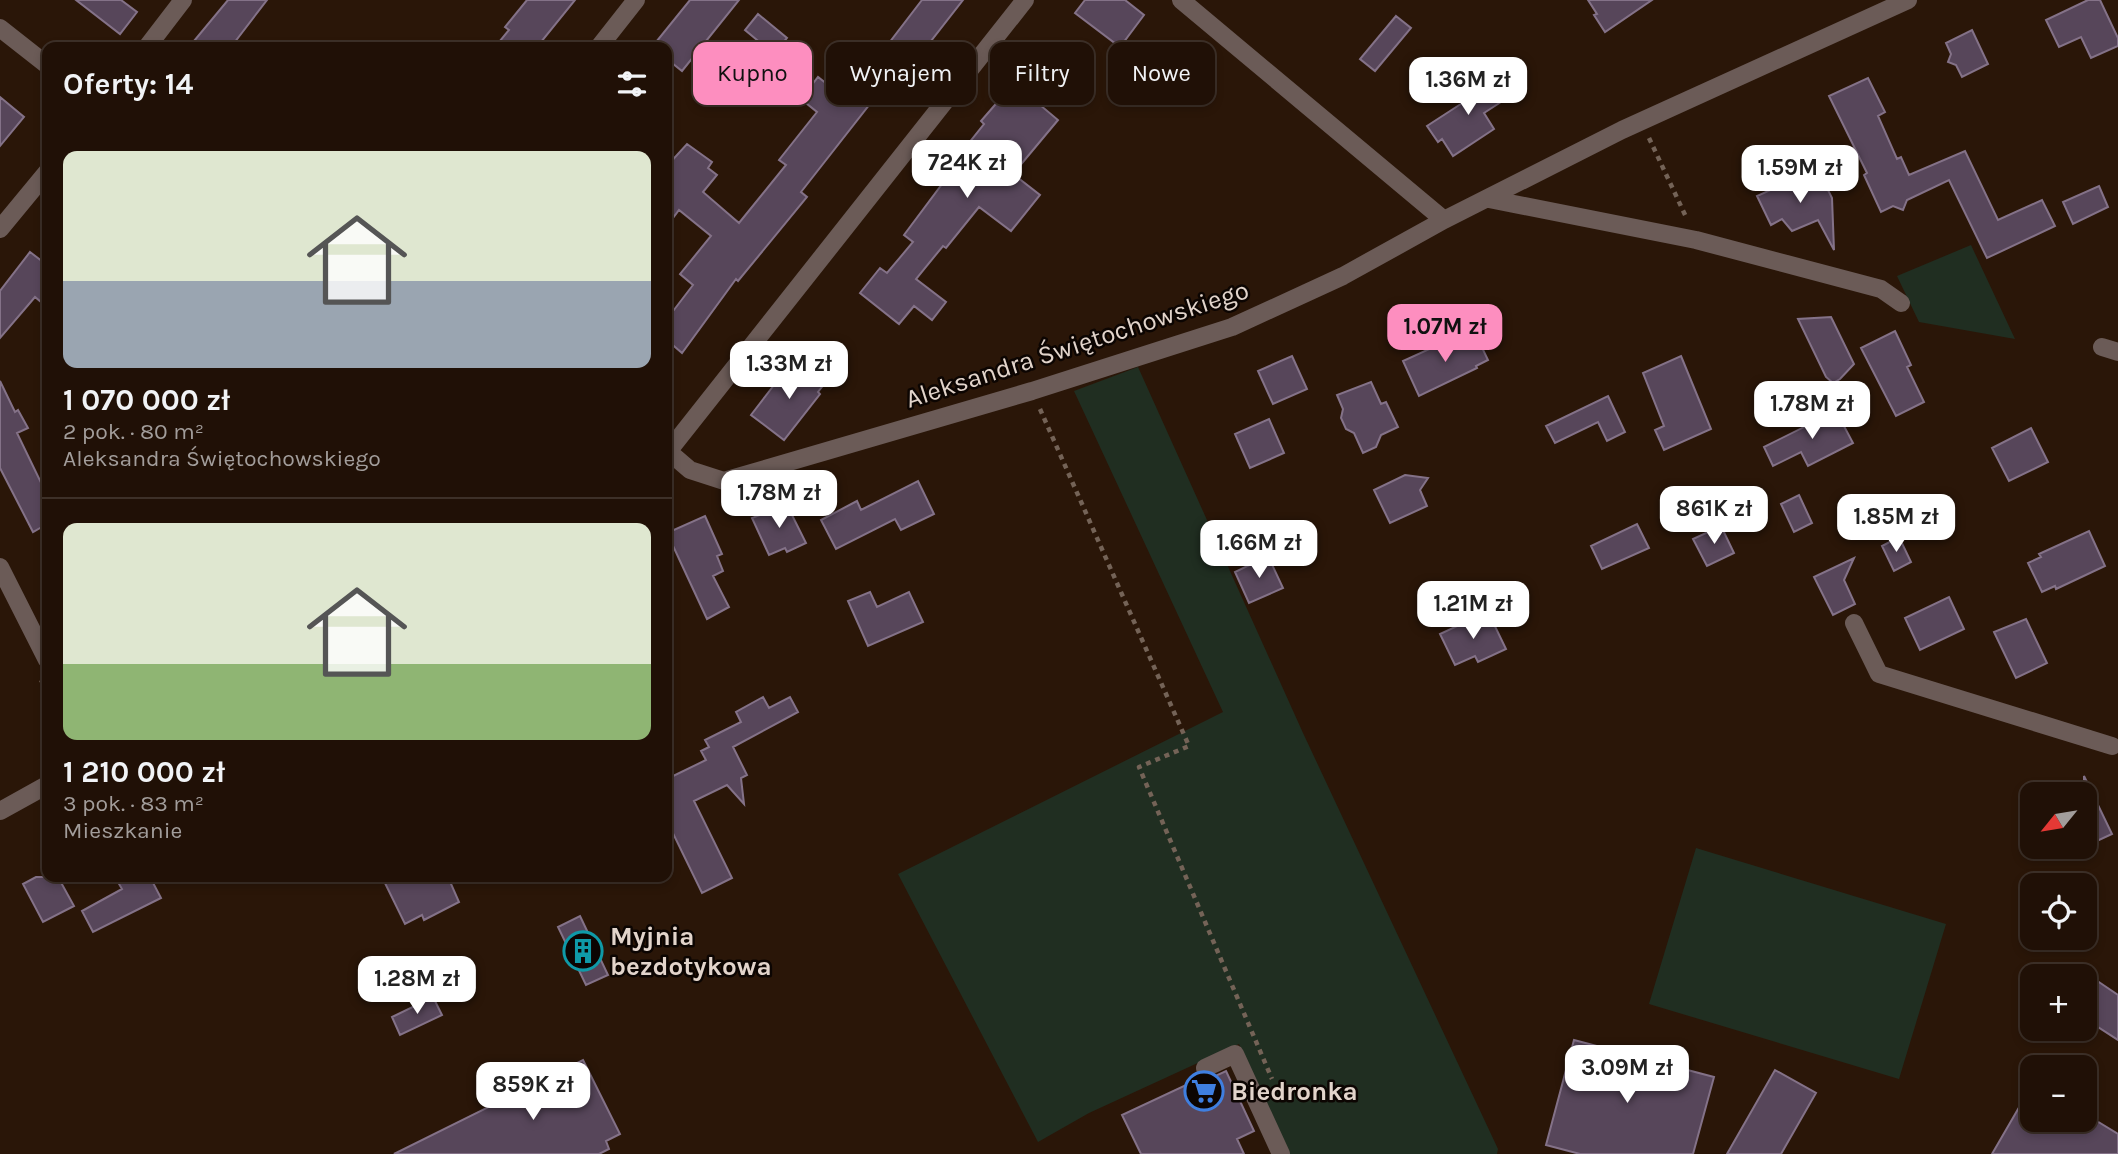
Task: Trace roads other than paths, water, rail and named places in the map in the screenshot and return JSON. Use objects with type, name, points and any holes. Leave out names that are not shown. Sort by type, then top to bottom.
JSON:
[{"type":"street","points":[[151,42],[183,0]]},
{"type":"street","points":[[603,42],[636,0]]},
{"type":"street","points":[[672,447],[1025,0]]},
{"type":"street","points":[[1181,0],[1444,220]]},
{"type":"street","name":"Aleksandra Świętochowskiego","points":[[672,455],[690,470],[724,481],[1032,391],[1232,327],[1343,276],[1444,220],[1642,121],[1897,2]]},
{"type":"street","points":[[0,28],[42,61]]},
{"type":"street","points":[[0,229],[42,178]]},
{"type":"street","points":[[1489,199],[1696,240],[1881,289],[1901,303]]},
{"type":"street","points":[[0,566],[42,650]]},
{"type":"street","points":[[1854,624],[1879,674],[2116,749]]},
{"type":"street","points":[[0,811],[42,788]]},
{"type":"street","points":[[1205,1068],[1235,1054],[1281,1154]]},
{"type":"place","name":"Myjnia bezdotykowa","points":[[583,951]]},
{"type":"place","name":"Biedronka","points":[[1204,1091]]}]
